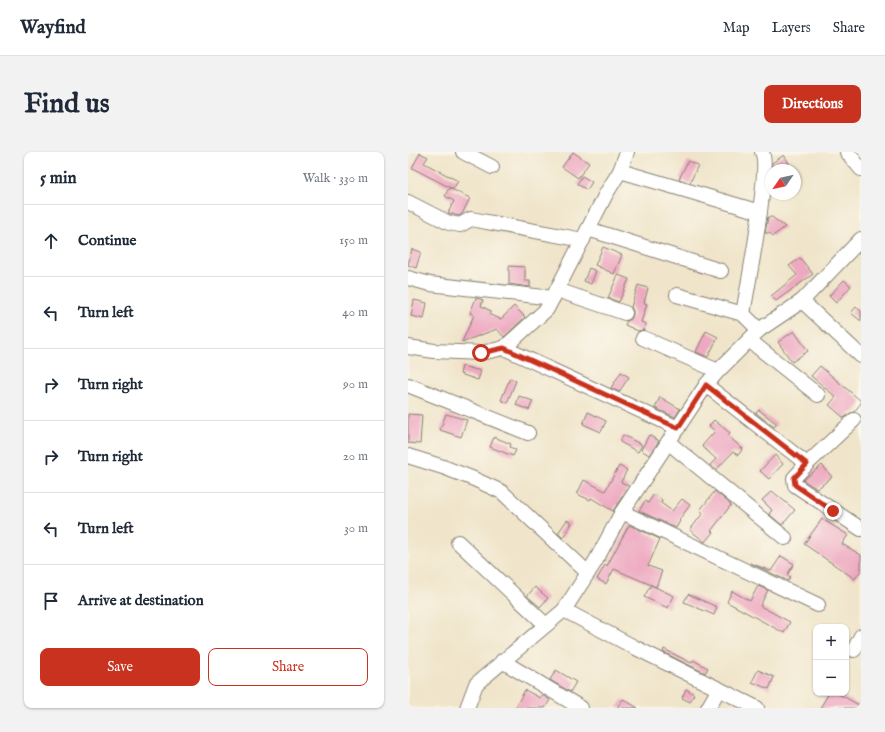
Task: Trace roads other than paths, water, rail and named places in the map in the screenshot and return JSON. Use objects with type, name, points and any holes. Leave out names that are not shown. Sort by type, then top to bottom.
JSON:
[{"type":"street","points":[[463,152],[492,167]]},
{"type":"street","points":[[408,346],[434,351],[481,353],[504,348],[547,309],[606,194],[620,172],[627,152]]},
{"type":"street","points":[[762,152],[765,166],[760,212],[743,314],[754,335],[818,396]]},
{"type":"street","points":[[847,152],[861,169]]},
{"type":"street","points":[[620,172],[760,212]]},
{"type":"street","points":[[408,202],[449,223],[460,225],[472,219],[585,234],[721,271]]},
{"type":"street","points":[[467,708],[476,684],[564,610],[595,562],[622,512],[706,385],[754,335],[802,301],[861,239]]},
{"type":"street","points":[[408,278],[430,284],[555,294],[625,313]]},
{"type":"street","points":[[677,295],[743,314]]},
{"type":"street","points":[[802,301],[861,356]]},
{"type":"street","points":[[643,338],[718,371]]},
{"type":"street","points":[[504,348],[678,428]]},
{"type":"street","points":[[408,385],[528,433]]},
{"type":"street","points":[[706,385],[807,464]]},
{"type":"street","points":[[854,420],[794,478],[795,485],[861,529]]},
{"type":"street","points":[[668,442],[785,538]]},
{"type":"street","points":[[408,456],[443,467],[502,492],[588,573]]},
{"type":"street","points":[[622,512],[818,605]]},
{"type":"street","points":[[458,542],[546,625]]},
{"type":"street","points":[[564,610],[634,647],[757,708]]},
{"type":"street","points":[[854,650],[861,636]]},
{"type":"street","points":[[502,661],[581,708]]},
{"type":"street","points":[[708,708],[719,689]]}]
